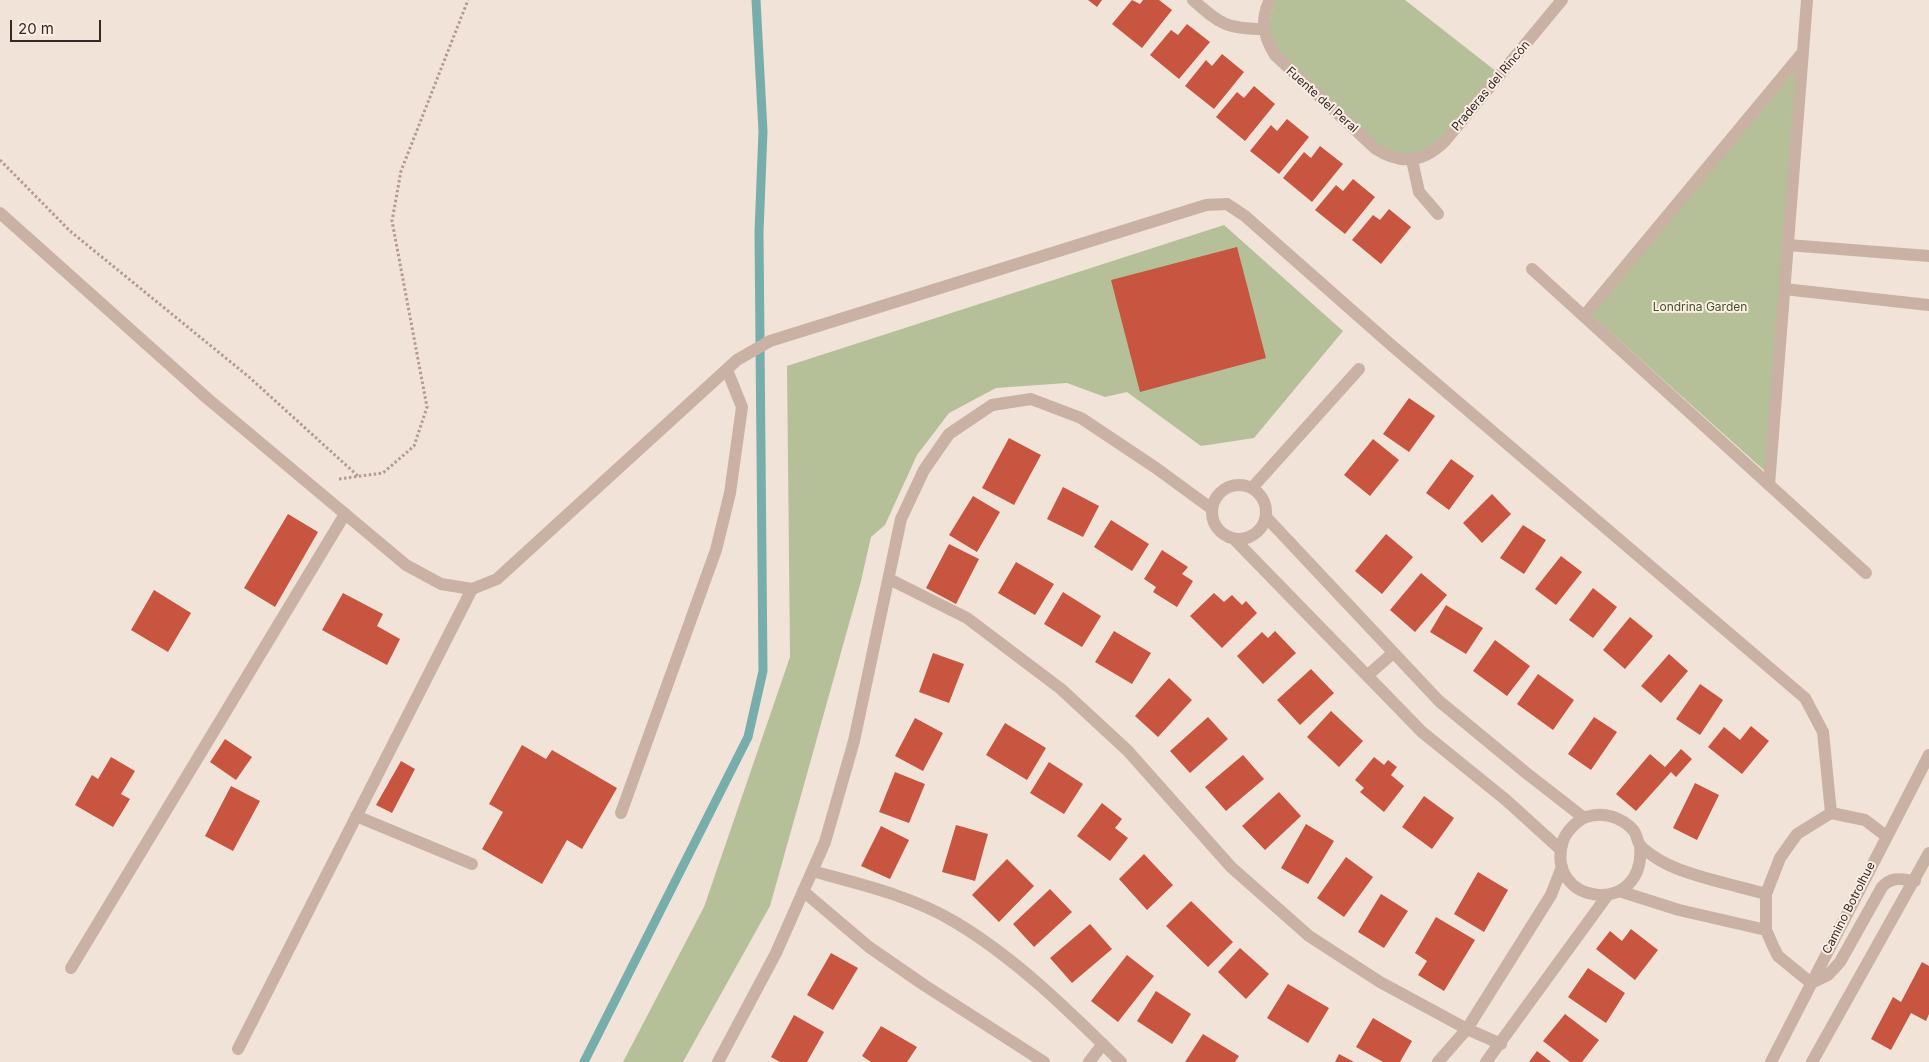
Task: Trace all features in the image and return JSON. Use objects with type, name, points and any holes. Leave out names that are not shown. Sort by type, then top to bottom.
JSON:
[{"type":"street","points":[[1193,0],[1224,24],[1238,29],[1264,29],[1264,17],[1270,0]]},
{"type":"street","name":"Praderas del Rincón","points":[[1412,160],[1436,150],[1445,141],[1562,0]]},
{"type":"street","points":[[1769,485],[1807,0]]},
{"type":"street","name":"Fuente del Peral","points":[[1264,29],[1267,43],[1275,55],[1376,149],[1387,156],[1412,160]]},
{"type":"street","points":[[1584,316],[1803,52]]},
{"type":"street","points":[[1412,160],[1419,192],[1438,214]]},
{"type":"street","points":[[0,213],[208,399],[406,565],[441,584],[472,589],[497,579],[726,370],[749,353],[770,341],[1206,205],[1226,204],[1246,216],[1390,344],[1805,698],[1823,732],[1832,813]]},
{"type":"street","points":[[1788,245],[1929,256]]},
{"type":"street","points":[[1532,269],[1866,573]]},
{"type":"street","points":[[1784,289],[1929,305]]},
{"type":"street","points":[[1252,488],[1359,369]]},
{"type":"street","points":[[620,813],[716,550],[730,493],[742,407],[726,370]]},
{"type":"street","points":[[718,1062],[776,952],[825,842],[854,741],[901,519],[924,470],[949,434],[992,405],[1031,398],[1081,418],[1156,468],[1212,509]]},
{"type":"street","points":[[1235,540],[1255,535],[1262,528],[1266,517],[1266,506],[1261,495],[1252,488],[1241,485],[1230,486],[1221,491],[1215,499],[1212,509],[1212,520],[1217,529],[1225,536],[1235,540],[1422,732],[1506,800],[1560,849]]},
{"type":"street","points":[[71,968],[346,514]]},
{"type":"street","points":[[1266,517],[1439,701],[1524,772],[1584,818]]},
{"type":"street","points":[[889,579],[967,618],[1061,689],[1128,751],[1231,867],[1309,936],[1380,982],[1467,1029],[1501,1044]]},
{"type":"street","points":[[238,1049],[472,589]]},
{"type":"street","points":[[1368,675],[1393,653]]},
{"type":"street","name":"Camino Botrolhue","points":[[1771,1062],[1886,836],[1929,756]]},
{"type":"street","points":[[1886,836],[1864,820],[1832,813],[1797,834],[1780,858],[1766,894],[1766,930],[1778,956],[1811,983],[1828,975],[1840,962],[1882,887],[1889,880],[1897,878],[1915,881]]},
{"type":"street","points":[[1486,1062],[1613,894],[1630,884],[1637,874],[1641,860],[1640,845],[1635,832],[1625,822],[1612,816],[1598,815],[1584,818],[1573,826],[1564,837],[1560,849],[1562,867],[1572,884],[1582,892],[1594,896],[1613,894],[1766,930]]},
{"type":"street","points":[[356,816],[472,864]]},
{"type":"street","points":[[1640,845],[1662,861],[1766,894]]},
{"type":"street","points":[[1812,1062],[1929,853]]},
{"type":"street","points":[[1438,1062],[1467,1029],[1551,894],[1562,867]]},
{"type":"street","points":[[812,871],[874,889],[955,922],[1030,978],[1122,1062]]},
{"type":"street","points":[[803,891],[869,947],[1044,1062]]},
{"type":"street","points":[[1089,1062],[1103,1044]]},
{"type":"path","points":[[0,160],[70,231],[249,377],[359,477],[383,473],[414,446],[427,407],[392,221],[401,171],[468,0]]},
{"type":"green space","points":[[1276,0],[1405,0],[1497,72],[1437,144],[1425,152],[1400,155],[1376,144],[1278,53],[1272,40],[1270,27],[1271,13]]},
{"type":"green space","name":"Londrina Garden","points":[[1798,67],[1766,472],[1591,315]]},
{"type":"green space","points":[[1224,225],[1343,331],[1254,438],[1201,446],[1127,392],[1105,397],[1067,383],[996,388],[949,413],[917,455],[885,525],[871,537],[861,581],[770,906],[683,1062],[623,1062],[704,907],[790,657],[787,366]]},
{"type":"building","points":[[1088,0],[1102,0],[1097,7]]},
{"type":"building","points":[[1132,0],[1140,4],[1143,0],[1159,0],[1172,10],[1142,48],[1112,24]]},
{"type":"building","points":[[1187,24],[1210,42],[1179,79],[1150,55],[1171,30],[1178,35]]},
{"type":"building","points":[[1222,54],[1244,72],[1214,109],[1185,86],[1206,60],[1212,66]]},
{"type":"building","points":[[1254,86],[1275,104],[1245,141],[1216,117],[1237,92],[1244,98]]},
{"type":"building","points":[[1287,119],[1309,137],[1279,174],[1250,151],[1271,125],[1277,131]]},
{"type":"building","points":[[1320,146],[1343,164],[1312,202],[1283,178],[1304,152],[1311,158]]},
{"type":"building","points":[[1353,179],[1375,197],[1345,234],[1315,210],[1336,185],[1343,191]]},
{"type":"building","points":[[1389,209],[1411,227],[1381,264],[1352,240],[1373,215],[1380,220]]},
{"type":"building","points":[[1237,247],[1266,358],[1140,392],[1111,280]]},
{"type":"building","points":[[1409,398],[1435,416],[1409,452],[1383,434]]},
{"type":"building","points":[[1009,438],[1041,455],[1014,505],[982,488]]},
{"type":"building","points":[[1373,439],[1399,460],[1370,496],[1344,475]]},
{"type":"building","points":[[1451,459],[1474,476],[1449,510],[1426,493]]},
{"type":"building","points":[[1063,487],[1099,506],[1083,537],[1047,519]]},
{"type":"building","points":[[1492,494],[1511,514],[1482,543],[1463,523]]},
{"type":"building","points":[[973,496],[1000,512],[977,552],[949,535]]},
{"type":"building","points":[[288,514],[318,532],[275,607],[244,588]]},
{"type":"building","points":[[1111,520],[1149,544],[1132,571],[1094,547]]},
{"type":"building","points":[[1523,525],[1546,540],[1524,574],[1500,558]]},
{"type":"building","points":[[1386,534],[1413,557],[1382,594],[1355,571]]},
{"type":"building","points":[[949,544],[979,559],[956,604],[926,588]]},
{"type":"building","points":[[1162,550],[1188,567],[1182,574],[1193,581],[1177,607],[1153,592],[1156,587],[1144,579]]},
{"type":"building","points":[[1561,556],[1582,572],[1556,605],[1535,589]]},
{"type":"building","points":[[1016,562],[1054,584],[1035,615],[998,593]]},
{"type":"building","points":[[1421,573],[1447,595],[1415,632],[1390,610]]},
{"type":"building","points":[[1593,588],[1617,607],[1593,638],[1569,620]]},
{"type":"building","points":[[154,590],[191,613],[168,652],[131,630]]},
{"type":"building","points":[[1063,592],[1101,616],[1082,647],[1044,624]]},
{"type":"building","points":[[343,593],[383,614],[377,626],[400,639],[387,665],[322,630]]},
{"type":"building","points":[[1214,593],[1224,602],[1232,595],[1242,605],[1246,601],[1257,613],[1222,648],[1190,616]]},
{"type":"building","points":[[1446,605],[1483,628],[1466,654],[1430,632]]},
{"type":"building","points":[[1630,617],[1653,636],[1625,669],[1603,650]]},
{"type":"building","points":[[1114,631],[1151,653],[1132,684],[1095,662]]},
{"type":"building","points":[[1275,631],[1296,653],[1263,684],[1237,656],[1262,632],[1268,638]]},
{"type":"building","points":[[1495,640],[1530,666],[1507,696],[1473,671]]},
{"type":"building","points":[[933,653],[964,664],[949,703],[919,692]]},
{"type":"building","points":[[1669,654],[1688,671],[1661,703],[1641,686]]},
{"type":"building","points":[[1311,669],[1334,693],[1300,725],[1277,700]]},
{"type":"building","points":[[1538,674],[1574,700],[1553,730],[1517,704]]},
{"type":"building","points":[[1169,678],[1192,700],[1158,737],[1135,716]]},
{"type":"building","points":[[1700,684],[1723,700],[1700,735],[1676,719]]},
{"type":"building","points":[[1331,711],[1363,741],[1339,767],[1307,737]]},
{"type":"building","points":[[1208,717],[1228,739],[1190,773],[1170,751]]},
{"type":"building","points":[[1594,717],[1617,732],[1591,770],[1568,754]]},
{"type":"building","points":[[915,718],[943,733],[923,771],[895,756]]},
{"type":"building","points":[[1005,723],[1046,748],[1027,780],[986,755]]},
{"type":"building","points":[[1751,726],[1769,741],[1742,774],[1708,747],[1724,727],[1740,740]]},
{"type":"building","points":[[225,739],[252,757],[236,780],[210,762]]},
{"type":"building","points":[[522,745],[546,759],[552,750],[617,788],[582,849],[567,840],[542,884],[482,849],[503,812],[489,804]]},
{"type":"building","points":[[1681,749],[1692,759],[1676,777],[1671,772],[1636,811],[1616,794],[1650,754],[1665,767]]},
{"type":"building","points":[[1243,755],[1264,779],[1226,811],[1205,787]]},
{"type":"building","points":[[111,757],[135,771],[121,794],[130,799],[113,827],[75,805],[92,775],[98,779]]},
{"type":"building","points":[[1374,757],[1384,765],[1388,760],[1397,767],[1391,775],[1404,786],[1384,812],[1360,792],[1364,788],[1355,780]]},
{"type":"building","points":[[401,761],[415,769],[392,813],[376,805]]},
{"type":"building","points":[[1049,762],[1083,784],[1064,814],[1030,793]]},
{"type":"building","points":[[895,772],[925,784],[909,823],[879,812]]},
{"type":"building","points":[[1695,783],[1719,795],[1697,840],[1673,828]]},
{"type":"building","points":[[231,786],[260,801],[233,851],[205,836]]},
{"type":"building","points":[[1279,792],[1301,816],[1265,850],[1242,826]]},
{"type":"building","points":[[1424,796],[1454,818],[1432,849],[1402,827]]},
{"type":"building","points":[[1102,803],[1122,819],[1115,828],[1128,838],[1110,861],[1077,836]]},
{"type":"building","points":[[1306,824],[1334,841],[1308,884],[1281,868]]},
{"type":"building","points":[[956,825],[988,834],[975,881],[942,872]]},
{"type":"building","points":[[881,826],[909,840],[890,879],[861,866]]},
{"type":"building","points":[[1144,854],[1173,885],[1147,910],[1119,879]]},
{"type":"building","points":[[1346,857],[1373,877],[1344,917],[1317,898]]},
{"type":"building","points":[[1007,859],[1034,886],[999,922],[972,895]]},
{"type":"building","points":[[1478,872],[1508,890],[1484,932],[1454,914]]},
{"type":"building","points":[[1050,889],[1072,912],[1034,947],[1013,924]]},
{"type":"building","points":[[1381,894],[1408,911],[1384,948],[1358,932]]},
{"type":"building","points":[[1191,901],[1233,942],[1208,967],[1166,926]]},
{"type":"building","points":[[1436,917],[1475,940],[1444,991],[1418,975],[1427,961],[1415,953]]},
{"type":"building","points":[[1090,924],[1112,949],[1072,983],[1050,958]]},
{"type":"building","points":[[1631,929],[1658,950],[1635,980],[1596,949],[1610,931],[1622,941]]},
{"type":"building","points":[[1240,948],[1269,974],[1246,999],[1218,972]]},
{"type":"building","points":[[831,953],[858,968],[833,1010],[807,995]]},
{"type":"building","points":[[1127,955],[1154,976],[1118,1022],[1091,1001]]},
{"type":"building","points":[[1922,962],[1929,966],[1929,1014],[1926,1021],[1911,1013],[1891,1050],[1871,1039],[1893,997],[1901,1002]]},
{"type":"building","points":[[1588,968],[1625,993],[1606,1023],[1568,997]]},
{"type":"building","points":[[1288,984],[1329,1008],[1308,1043],[1267,1018]]},
{"type":"building","points":[[1156,991],[1191,1014],[1172,1044],[1137,1021]]},
{"type":"building","points":[[1565,1014],[1599,1040],[1582,1062],[1570,1062],[1543,1041]]},
{"type":"building","points":[[794,1015],[824,1032],[807,1062],[780,1062],[771,1057]]},
{"type":"building","points":[[1373,1018],[1412,1041],[1400,1062],[1383,1062],[1356,1047]]},
{"type":"building","points":[[881,1026],[917,1047],[907,1062],[871,1062],[862,1056]]},
{"type":"building","points":[[1203,1034],[1239,1056],[1235,1062],[1185,1062]]},
{"type":"building","points":[[1537,1051],[1551,1062],[1529,1062]]},
{"type":"building","points":[[1339,1054],[1354,1062],[1335,1062]]},
{"type":"waterway","points":[[584,1062],[748,737],[763,671],[759,232],[763,131],[756,0]]}]
